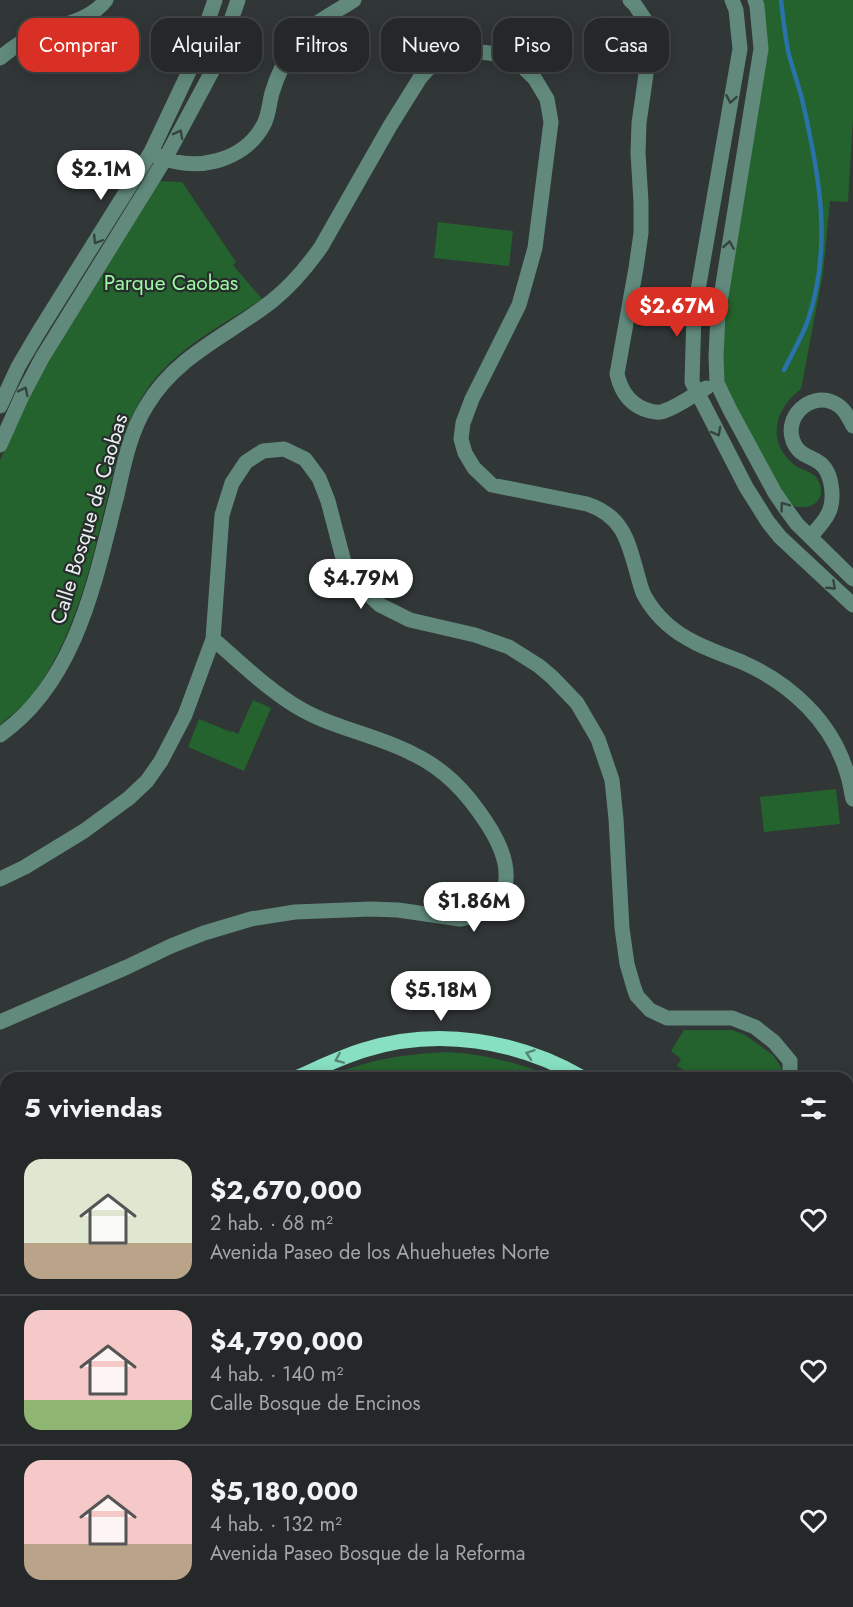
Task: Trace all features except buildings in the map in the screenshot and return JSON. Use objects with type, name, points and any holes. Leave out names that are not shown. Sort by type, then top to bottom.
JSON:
[{"type":"main road","points":[[310,1072],[365,1050],[390,1044],[439,1039],[489,1043],[513,1048],[571,1072]]},
{"type":"street","points":[[0,58],[12,48],[39,33],[77,21],[106,0]]},
{"type":"street","points":[[0,406],[33,341],[151,152],[194,61],[215,0]]},
{"type":"street","points":[[0,445],[42,358],[165,159],[216,64],[238,0]]},
{"type":"street","points":[[151,152],[165,159],[187,164],[210,163],[231,156],[249,143],[263,126],[277,79],[297,42],[320,21],[354,0]]},
{"type":"street","points":[[630,0],[649,26],[650,46],[639,123],[641,233],[617,374],[619,383],[628,398],[643,409],[662,412],[717,382]]},
{"type":"street","points":[[732,0],[736,10],[740,49],[694,313],[692,382],[746,487],[768,522],[780,537],[853,605]]},
{"type":"street","points":[[755,0],[761,49],[718,315],[717,382],[775,493],[797,524],[853,579]]},
{"type":"street","name":"Calle Bosque de Caobas","points":[[0,735],[39,700],[75,636],[96,580],[132,437],[157,390],[169,375],[191,356],[285,290],[310,263],[390,126],[428,69],[449,57],[473,51],[485,51],[518,63],[536,79],[547,99],[551,122],[536,248],[519,305],[467,410],[461,430],[465,453],[474,468],[492,485],[587,504],[612,517],[625,534],[643,593],[658,615],[692,642],[762,672],[800,699],[831,737],[847,772],[853,799]]},
{"type":"street","points":[[811,536],[830,511],[830,478],[819,462],[798,450],[792,437],[792,422],[805,405],[826,400],[844,410],[853,426]]},
{"type":"street","points":[[0,879],[25,867],[84,831],[129,798],[147,781],[161,761],[185,715],[213,639],[222,515],[232,483],[246,462],[263,451],[284,449],[305,459],[319,478],[328,501],[344,562],[357,584],[380,605],[410,620],[475,635],[509,647],[539,666],[577,703],[598,739],[612,780],[627,964],[637,996],[650,1010],[667,1017],[732,1017],[755,1028],[774,1042],[790,1061],[790,1072]]},
{"type":"street","points":[[0,1022],[171,946],[230,925],[294,912],[371,909],[398,910],[460,919],[476,916],[486,910],[505,890],[504,860],[493,833],[469,798],[448,776],[413,753],[333,724],[299,708],[213,639]]},
{"type":"street","points":[[0,1322],[0,1328]]},
{"type":"green space","points":[[761,0],[853,0],[853,119],[848,202],[830,201],[823,273],[801,389],[785,406],[777,425],[779,445],[785,455],[793,464],[811,473],[819,482],[821,489],[818,501],[808,507],[789,504],[720,381],[720,356]]},
{"type":"green space","name":"Parque Caobas","points":[[160,181],[182,182],[236,262],[233,265],[262,299],[217,327],[174,359],[161,371],[142,397],[120,449],[89,570],[72,622],[48,671],[33,694],[0,725],[0,460],[38,378]]},
{"type":"green space","points":[[438,222],[513,231],[509,266],[434,258]]},
{"type":"green space","points":[[253,700],[271,708],[244,771],[188,747],[199,719],[238,734]]},
{"type":"green space","points":[[836,789],[840,824],[764,832],[760,797]]},
{"type":"green space","points":[[684,1030],[732,1030],[745,1035],[773,1055],[782,1072],[687,1072],[677,1066],[681,1059],[671,1051]]},
{"type":"green space","points":[[447,1052],[475,1055],[502,1060],[539,1072],[340,1072],[385,1059]]},
{"type":"waterway","points":[[781,0],[789,55],[802,99],[814,154],[822,237],[816,292],[808,320],[784,370]]}]
